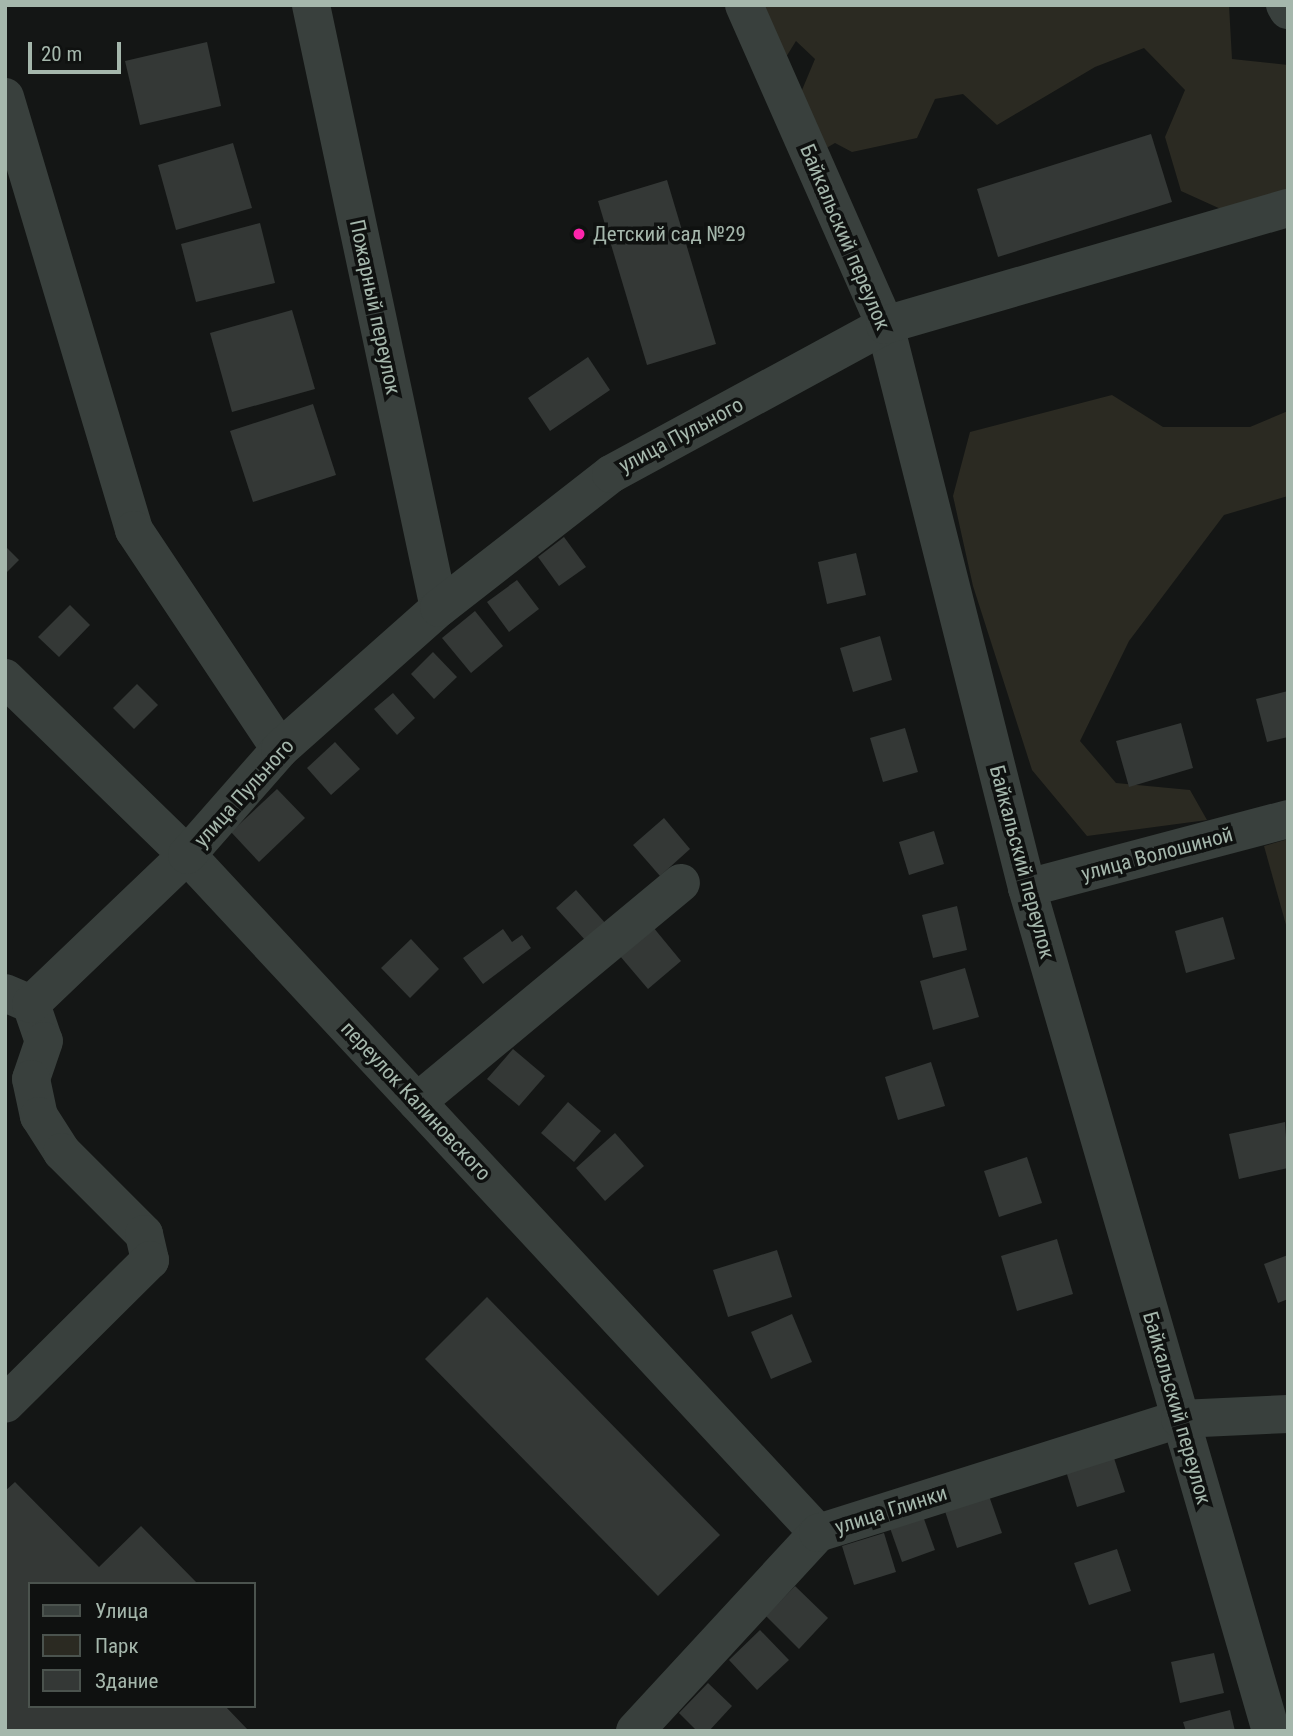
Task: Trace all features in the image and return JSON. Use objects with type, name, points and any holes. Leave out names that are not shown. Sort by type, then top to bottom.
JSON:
[{"type":"street","name":"Пожарный переулок","points":[[311,5],[439,608]]},
{"type":"street","name":"Байкальский переулок","points":[[744,5],[885,325],[1027,888],[1271,1731]]},
{"type":"street","points":[[1285,5],[1288,10]]},
{"type":"street","points":[[5,97],[134,530],[280,749]]},
{"type":"street","name":"улица Пульного","points":[[18,998],[187,855],[280,749],[439,608],[611,474],[885,325],[1288,208]]},
{"type":"street","name":"переулок Калиновского","points":[[5,678],[187,855],[818,1534]]},
{"type":"street","name":"улица Волошиной","points":[[1027,888],[1288,819]]},
{"type":"street","points":[[417,1102],[681,883]]},
{"type":"street","points":[[5,1404],[150,1261],[144,1234],[62,1152],[39,1116],[31,1079],[44,1041],[18,998]]},
{"type":"street","name":"улица Глинки","points":[[635,1731],[818,1534],[1180,1419],[1288,1414]]},
{"type":"green space","points":[[752,5],[1229,5],[1232,59],[1288,65],[1288,196],[1234,215],[1181,191],[1165,137],[1185,90],[1144,48],[1095,67],[997,125],[963,94],[935,99],[917,138],[852,152],[835,143],[809,158],[789,121],[815,59],[796,41],[778,70]]},
{"type":"green space","points":[[1112,395],[1163,427],[1250,427],[1288,411],[1288,496],[1224,515],[1129,641],[1080,741],[1116,783],[1190,790],[1207,820],[1087,836],[1032,770],[973,586],[953,496],[970,432]]},
{"type":"green space","points":[[1288,839],[1288,932],[1264,846]]},
{"type":"building","points":[[207,42],[221,106],[140,125],[125,61]]},
{"type":"building","points":[[1151,134],[1172,202],[998,257],[977,189]]},
{"type":"building","points":[[233,143],[252,208],[176,230],[158,165]]},
{"type":"building","points":[[667,180],[716,344],[647,365],[598,201]]},
{"type":"building","points":[[260,223],[275,283],[196,302],[181,244]]},
{"type":"building","points":[[292,310],[315,389],[232,412],[210,333]]},
{"type":"building","points":[[588,357],[610,390],[550,431],[528,398]]},
{"type":"building","points":[[313,404],[336,475],[253,502],[230,431]]},
{"type":"building","points":[[564,537],[586,567],[559,586],[538,557]]},
{"type":"building","points":[[5,546],[19,560],[5,574]]},
{"type":"building","points":[[856,553],[866,595],[827,604],[818,562]]},
{"type":"building","points":[[517,580],[539,609],[509,632],[487,602]]},
{"type":"building","points":[[70,605],[90,625],[59,657],[38,637]]},
{"type":"building","points":[[475,611],[503,646],[471,673],[442,638]]},
{"type":"building","points":[[880,636],[892,680],[853,692],[840,648]]},
{"type":"building","points":[[433,652],[457,677],[434,699],[411,674]]},
{"type":"building","points":[[137,684],[158,705],[134,729],[113,708]]},
{"type":"building","points":[[1288,691],[1288,737],[1267,742],[1256,699]]},
{"type":"building","points":[[393,693],[415,718],[397,735],[374,709]]},
{"type":"building","points":[[1181,723],[1193,768],[1129,787],[1116,741]]},
{"type":"building","points":[[905,728],[918,772],[883,782],[870,738]]},
{"type":"building","points":[[335,742],[360,769],[331,795],[307,768]]},
{"type":"building","points":[[277,789],[305,818],[259,862],[231,832]]},
{"type":"building","points":[[664,818],[690,849],[660,876],[633,845]]},
{"type":"building","points":[[934,831],[944,864],[909,875],[899,842]]},
{"type":"building","points":[[576,890],[606,924],[586,941],[556,908]]},
{"type":"building","points":[[957,906],[967,950],[933,958],[922,915]]},
{"type":"building","points":[[1223,917],[1235,959],[1186,973],[1175,931]]},
{"type":"building","points":[[653,927],[681,961],[648,989],[620,956]]},
{"type":"building","points":[[503,929],[512,942],[522,935],[531,948],[483,984],[463,958]]},
{"type":"building","points":[[411,939],[439,969],[410,998],[381,968]]},
{"type":"building","points":[[965,968],[979,1017],[933,1030],[920,981]]},
{"type":"building","points":[[513,1049],[545,1076],[519,1106],[487,1079]]},
{"type":"building","points":[[931,1062],[945,1106],[898,1120],[885,1077]]},
{"type":"building","points":[[568,1102],[601,1131],[574,1162],[541,1133]]},
{"type":"building","points":[[1285,1122],[1288,1168],[1239,1179],[1229,1134]]},
{"type":"building","points":[[615,1133],[644,1166],[605,1201],[576,1168]]},
{"type":"building","points":[[1027,1157],[1042,1203],[999,1217],[984,1171]]},
{"type":"building","points":[[1057,1239],[1073,1294],[1017,1311],[1001,1256]]},
{"type":"building","points":[[777,1250],[792,1297],[728,1317],[713,1270]]},
{"type":"building","points":[[1288,1255],[1288,1299],[1278,1303],[1264,1264]]},
{"type":"building","points":[[487,1297],[720,1535],[658,1596],[425,1359]]},
{"type":"building","points":[[792,1314],[812,1362],[771,1379],[751,1332]]},
{"type":"building","points":[[1113,1455],[1125,1492],[1077,1507],[1066,1471]]},
{"type":"building","points":[[15,1482],[99,1567],[141,1526],[196,1582],[28,1582],[28,1708],[227,1708],[249,1731],[5,1731],[5,1491]]},
{"type":"building","points":[[988,1493],[1002,1533],[957,1548],[944,1508]]},
{"type":"building","points":[[923,1516],[935,1550],[902,1562],[890,1528]]},
{"type":"building","points":[[884,1533],[896,1572],[854,1585],[842,1546]]},
{"type":"building","points":[[1117,1549],[1131,1591],[1089,1605],[1074,1563]]},
{"type":"building","points":[[795,1586],[828,1618],[799,1649],[766,1616]]},
{"type":"building","points":[[760,1630],[789,1660],[757,1690],[729,1660]]},
{"type":"building","points":[[1214,1653],[1224,1693],[1180,1703],[1171,1662]]},
{"type":"building","points":[[708,1683],[732,1706],[709,1731],[697,1731],[679,1713]]},
{"type":"building","points":[[1230,1710],[1235,1731],[1186,1731],[1183,1722]]},
{"type":"place","name":"Детский сад №29","points":[[579,234]]}]
